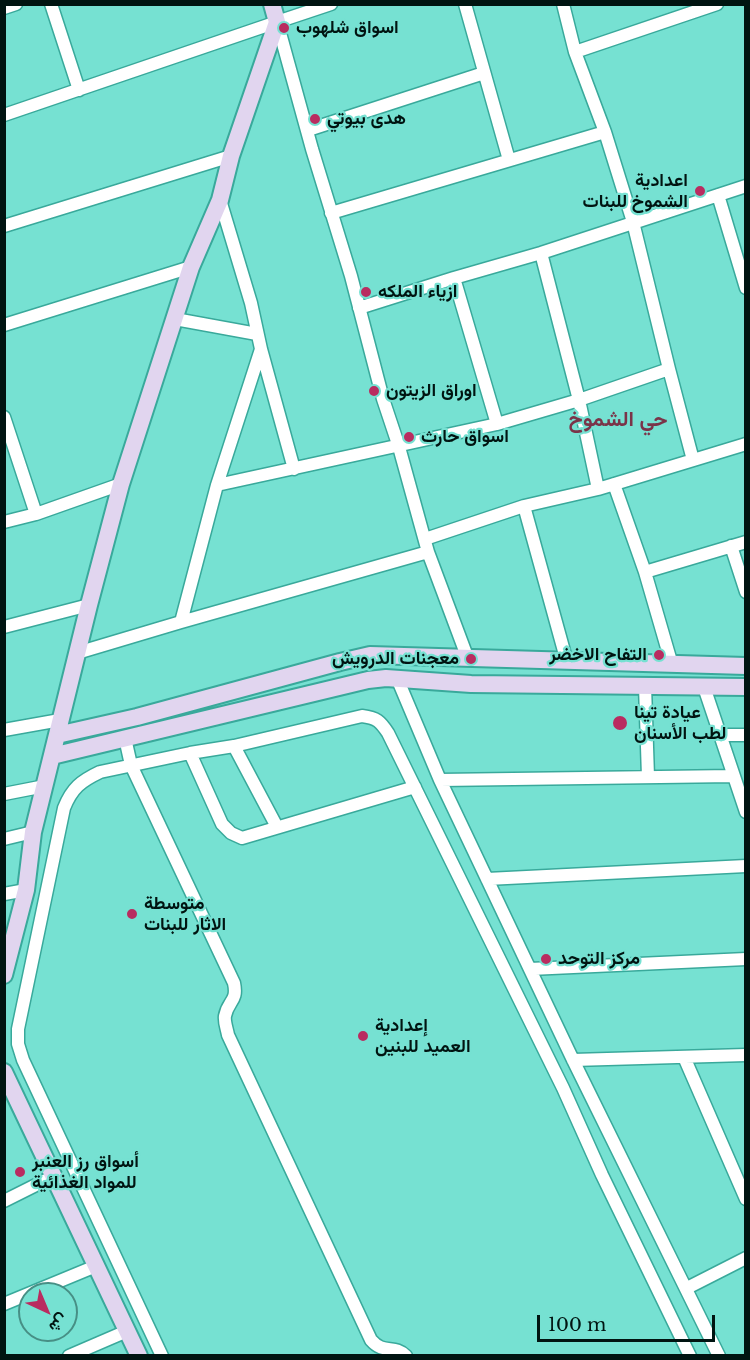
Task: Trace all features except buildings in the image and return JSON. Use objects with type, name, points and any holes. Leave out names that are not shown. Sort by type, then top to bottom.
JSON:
[{"type":"street","points":[[4,8],[16,4]]},
{"type":"street","points":[[51,4],[79,90]]},
{"type":"street","points":[[272,4],[428,552],[468,659]]},
{"type":"street","points":[[4,115],[332,4]]},
{"type":"street","points":[[465,4],[509,160]]},
{"type":"street","points":[[563,4],[575,52],[605,132],[633,222],[693,460]]},
{"type":"street","points":[[575,52],[717,4]]},
{"type":"street","points":[[4,975],[8,946],[26,890],[33,832],[88,605],[121,484],[192,267],[220,200],[231,156],[277,22]]},
{"type":"street","points":[[308,130],[484,73]]},
{"type":"street","points":[[332,213],[605,132]]},
{"type":"street","points":[[4,226],[231,156]]},
{"type":"street","points":[[359,308],[541,253],[746,186]]},
{"type":"street","points":[[718,195],[746,288]]},
{"type":"street","points":[[220,200],[251,303],[257,334],[294,469]]},
{"type":"street","points":[[541,253],[579,400],[598,489]]},
{"type":"street","points":[[4,325],[192,267]]},
{"type":"street","points":[[454,278],[498,424]]},
{"type":"street","points":[[175,318],[257,334]]},
{"type":"street","points":[[181,622],[217,485],[261,349]]},
{"type":"street","points":[[217,485],[498,424],[579,400],[669,369]]},
{"type":"street","points":[[4,417],[36,514]]},
{"type":"street","points":[[425,539],[524,506],[598,489],[746,444]]},
{"type":"street","points":[[4,522],[36,514],[121,484]]},
{"type":"street","points":[[614,484],[645,572],[672,665]]},
{"type":"street","points":[[524,506],[572,685]]},
{"type":"street","points":[[645,572],[746,542]]},
{"type":"street","points":[[731,546],[746,592]]},
{"type":"street","points":[[77,653],[428,552]]},
{"type":"street","points":[[4,627],[88,605]]},
{"type":"street","points":[[4,730],[59,727],[137,717],[370,655],[746,666]]},
{"type":"street","points":[[52,756],[368,680],[386,678],[471,684],[746,687]]},
{"type":"street","points":[[397,678],[440,780],[487,879],[573,1060],[719,1356]]},
{"type":"street","points":[[645,686],[648,777]]},
{"type":"street","points":[[704,687],[732,776],[746,812]]},
{"type":"street","points":[[162,1356],[23,1060],[18,1044],[18,1029],[64,808],[77,786],[100,772],[234,746],[362,716],[372,717],[380,722],[388,733],[563,1089],[690,1356]]},
{"type":"street","points":[[719,735],[746,735]]},
{"type":"street","points":[[125,738],[131,765],[234,983],[235,999],[226,1013],[225,1021],[233,1046],[371,1340],[376,1346],[385,1350],[400,1350],[406,1356]]},
{"type":"street","points":[[234,746],[277,827]]},
{"type":"street","points":[[190,753],[222,824],[231,833],[242,838],[415,787]]},
{"type":"street","points":[[440,780],[732,776]]},
{"type":"street","points":[[4,794],[45,786]]},
{"type":"street","points":[[4,839],[33,832]]},
{"type":"street","points":[[487,879],[746,866]]},
{"type":"street","points":[[4,894],[26,890]]},
{"type":"street","points":[[530,969],[746,959]]},
{"type":"street","points":[[573,1060],[746,1055]]},
{"type":"street","points":[[684,1057],[746,1199]]},
{"type":"street","points":[[4,1072],[10,1099],[54,1176],[139,1356]]},
{"type":"street","points":[[4,1202],[54,1176]]},
{"type":"street","points":[[687,1288],[746,1258]]},
{"type":"street","points":[[4,1304],[96,1266]]},
{"type":"street","points":[[73,1355],[127,1331]]},
{"type":"place","name":"اسواق شلهوب","points":[[284,28]]},
{"type":"place","name":"هدى بيوتي","points":[[315,119]]},
{"type":"place","name":"اعدادية الشموخ للبنات","points":[[700,191]]},
{"type":"place","name":"ازياء الملكه","points":[[366,292]]},
{"type":"place","name":"اوراق الزيتون","points":[[374,391]]},
{"type":"place","name":"اسواق حارث","points":[[409,437]]},
{"type":"place","name":"التفاح الاخضر","points":[[659,655]]},
{"type":"place","name":"معجنات الدرويش","points":[[471,659]]},
{"type":"place","name":"عيادة تينا لطب الأسنان","points":[[620,723]]},
{"type":"place","name":"متوسطة الاثار للبنات","points":[[132,914]]},
{"type":"place","name":"مركز التوحد","points":[[546,959]]},
{"type":"place","name":"إعدادية العميد للبنين","points":[[363,1036]]},
{"type":"place","name":"أسواق رز العنبر للمواد الغذائية","points":[[20,1172]]},
{"type":"district","name":"حي الشموخ","points":[[618,420]]}]
